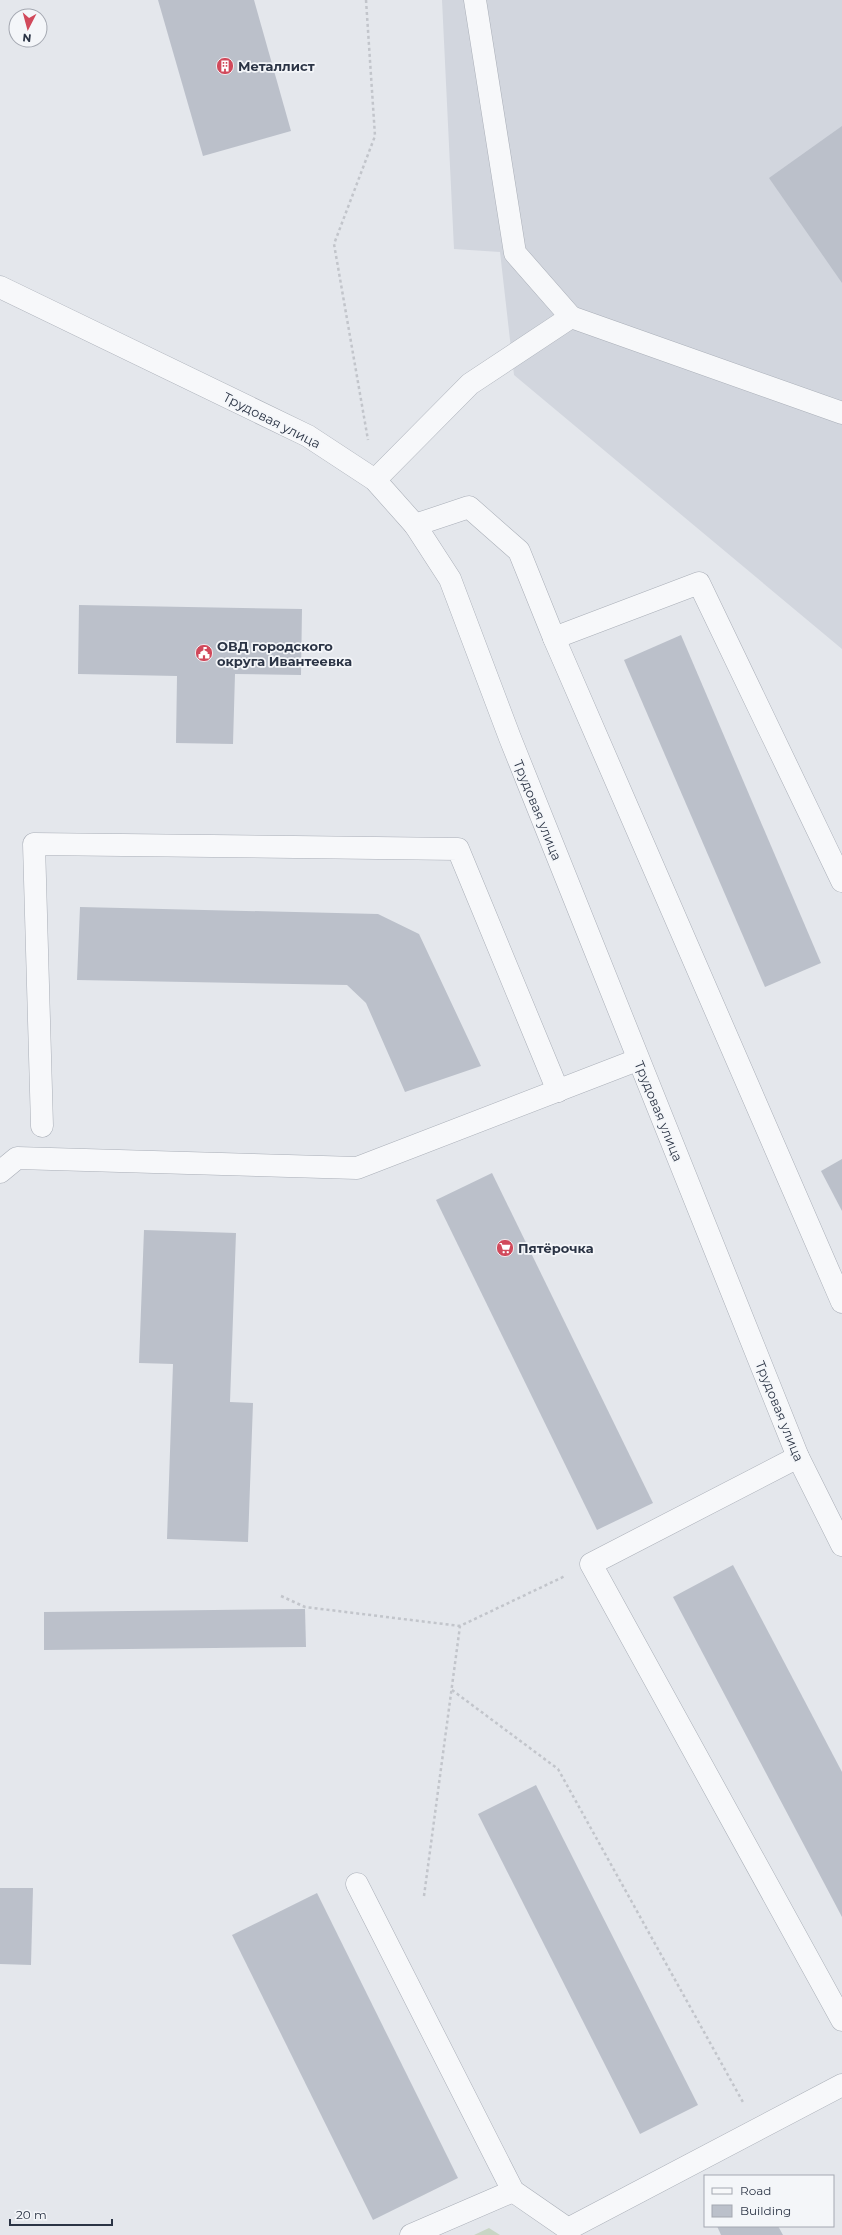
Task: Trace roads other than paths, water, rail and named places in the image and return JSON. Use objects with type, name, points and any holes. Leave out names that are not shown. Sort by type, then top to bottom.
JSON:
[{"type":"street","points":[[475,0],[515,253],[571,317],[842,414]]},
{"type":"street","name":"Трудовая улица","points":[[0,287],[308,436],[375,480],[415,526],[450,579],[510,738],[798,1457],[842,1545]]},
{"type":"street","points":[[375,480],[470,384],[571,317]]},
{"type":"street","points":[[415,526],[469,507],[518,551],[554,638],[842,1302]]},
{"type":"street","points":[[554,638],[699,583],[842,881]]},
{"type":"street","points":[[42,1126],[34,844],[458,849],[558,1091]]},
{"type":"street","points":[[0,1172],[17,1158],[357,1168],[638,1060]]},
{"type":"street","points":[[798,1457],[591,1564],[842,2020]]},
{"type":"street","points":[[357,1884],[513,2191],[568,2229],[842,2085]]},
{"type":"street","points":[[411,2235],[513,2191]]},
{"type":"place","name":"Металлист","points":[[225,66]]},
{"type":"place","name":"ОВД городского округа Ивантеевка","points":[[204,653]]},
{"type":"place","name":"Пятёрочка","points":[[505,1248]]}]
